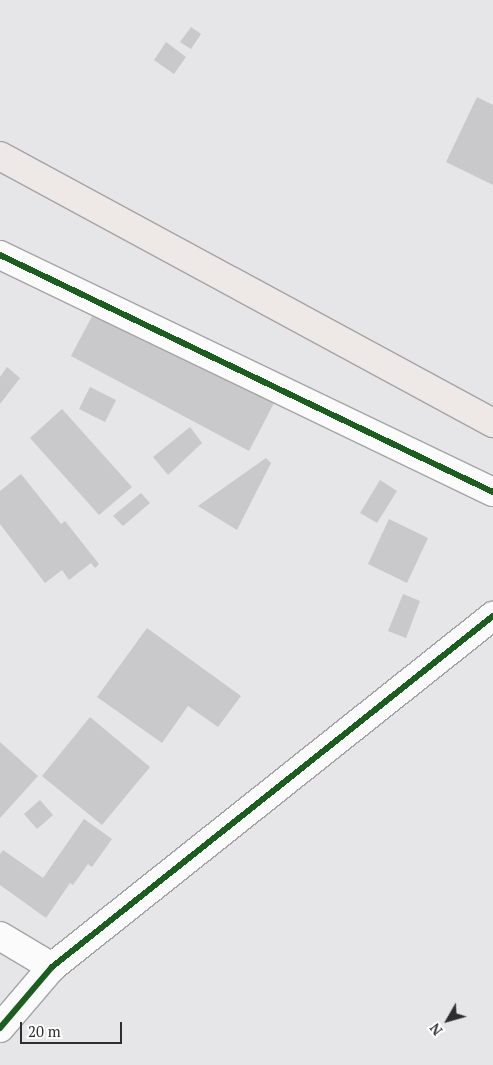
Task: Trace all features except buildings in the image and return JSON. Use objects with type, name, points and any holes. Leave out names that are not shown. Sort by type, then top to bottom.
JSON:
[{"type":"main road","points":[[0,156],[493,423]]},
{"type":"street","points":[[0,255],[493,492]]},
{"type":"street","points":[[0,1028],[52,966],[493,616]]},
{"type":"street","points":[[0,936],[52,966]]},
{"type":"cycle path","points":[[0,255],[493,492]]},
{"type":"cycle path","points":[[0,1028],[52,967],[493,616]]}]
